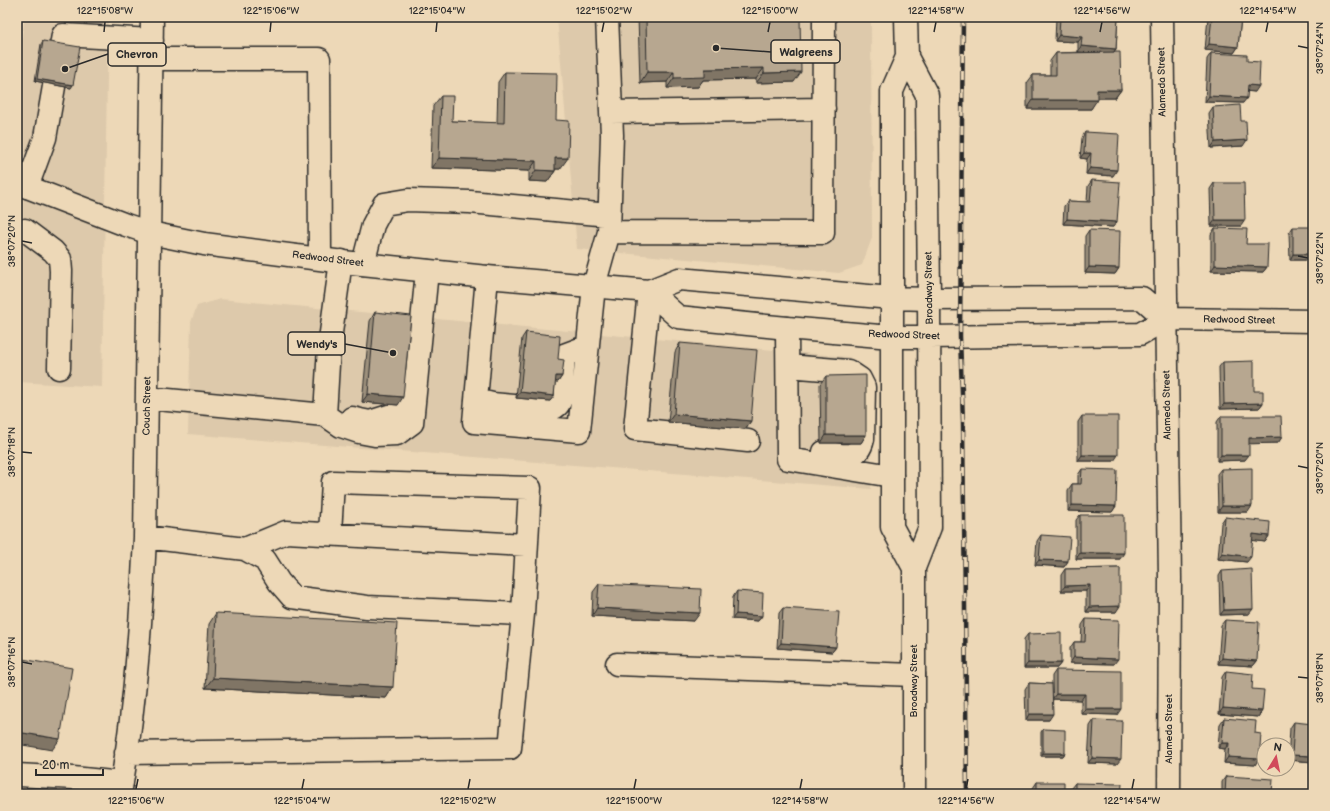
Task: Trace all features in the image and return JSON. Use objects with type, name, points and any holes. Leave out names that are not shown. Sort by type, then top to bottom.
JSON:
[{"type":"main road","name":"Couch Street","points":[[121,789],[141,620],[145,537],[152,17]]},
{"type":"main road","points":[[487,277],[474,422],[579,431],[594,286],[609,223],[612,135],[608,17]]},
{"type":"main road","points":[[364,264],[373,225],[384,204],[408,200],[470,202],[609,223],[823,233],[824,17]]},
{"type":"main road","name":"Broadway Street","points":[[906,17],[907,57],[892,91],[892,527],[914,568]]},
{"type":"main road","name":"Alameda Street","points":[[1162,17],[1170,578],[1169,794]]},
{"type":"main road","points":[[22,185],[45,138],[63,35],[152,49],[319,59],[330,260],[329,347],[325,415]]},
{"type":"main road","name":"Broadway Street","points":[[907,57],[927,95],[930,337],[930,527],[914,568],[914,794]]},
{"type":"main road","points":[[611,112],[824,109]]},
{"type":"main road","name":"Redwood Street","points":[[22,185],[150,233],[204,244],[364,264],[487,277],[649,291],[679,279],[891,298],[1142,298],[1166,319]]},
{"type":"main road","points":[[25,230],[53,251],[60,259],[59,368]]},
{"type":"main road","points":[[147,398],[325,415],[341,426],[359,432],[375,435],[397,434],[412,423],[427,271]]},
{"type":"main road","points":[[649,291],[635,429],[748,441]]},
{"type":"main road","name":"Redwood Street","points":[[649,291],[678,317],[891,337],[1140,334],[1166,319],[1313,321]]},
{"type":"main road","points":[[327,387],[339,408],[346,415],[370,422],[392,415],[400,408],[403,395],[411,327],[424,306]]},
{"type":"main road","points":[[787,328],[788,460]]},
{"type":"main road","points":[[476,400],[500,404],[551,409],[556,408],[560,403],[561,397],[564,354],[588,346]]},
{"type":"main road","points":[[788,366],[848,371],[860,379],[864,387],[863,439],[861,447],[854,453],[847,456],[821,451],[788,460]]},
{"type":"main road","points":[[788,460],[892,476]]},
{"type":"main road","points":[[126,753],[510,748],[523,614],[530,488],[333,482],[330,534]]},
{"type":"main road","points":[[245,549],[286,532],[526,545]]},
{"type":"main road","points":[[145,537],[245,549],[265,560],[279,582],[292,597],[367,607],[523,614]]},
{"type":"main road","points":[[618,664],[914,675]]},
{"type":"main road","points":[[17,775],[73,778],[121,789]]},
{"type":"shaded area","points":[[25,17],[108,17],[102,387],[17,382],[17,64]]},
{"type":"shaded area","points":[[557,17],[871,17],[872,238],[862,265],[839,273],[577,249]]},
{"type":"shaded area","points":[[220,299],[849,357],[862,365],[872,383],[871,489],[188,434],[191,322],[197,306]]},
{"type":"building","points":[[646,17],[800,17],[801,72],[764,73],[764,68],[705,69],[705,77],[674,78],[674,72],[647,72]]},
{"type":"building","points":[[1060,17],[1118,17],[1116,49],[1081,46],[1082,37],[1059,35]]},
{"type":"building","points":[[1212,17],[1241,17],[1238,47],[1209,44]]},
{"type":"building","points":[[43,41],[80,47],[73,85],[37,79]]},
{"type":"building","points":[[1120,52],[1121,90],[1097,90],[1097,100],[1033,100],[1033,75],[1056,75],[1056,53]]},
{"type":"building","points":[[1211,53],[1247,55],[1247,61],[1260,62],[1259,86],[1248,85],[1247,98],[1209,96]]},
{"type":"building","points":[[505,72],[557,73],[556,120],[569,121],[568,158],[555,158],[555,171],[536,170],[536,161],[439,158],[441,96],[453,96],[452,121],[504,123]]},
{"type":"building","points":[[1240,105],[1241,121],[1246,121],[1247,140],[1215,142],[1213,107]]},
{"type":"building","points":[[1085,132],[1119,134],[1117,170],[1090,168],[1091,153],[1084,153]]},
{"type":"building","points":[[1092,180],[1120,182],[1117,222],[1067,219],[1068,201],[1090,202]]},
{"type":"building","points":[[1214,183],[1244,183],[1245,220],[1215,220]]},
{"type":"building","points":[[1293,227],[1313,227],[1313,254],[1293,254]]},
{"type":"building","points":[[1215,228],[1247,229],[1246,244],[1268,244],[1267,267],[1215,265]]},
{"type":"building","points":[[1089,230],[1120,231],[1119,268],[1089,267]]},
{"type":"building","points":[[375,312],[411,316],[403,397],[368,394]]},
{"type":"building","points":[[526,332],[560,336],[558,359],[564,360],[562,376],[556,376],[554,396],[520,392]]},
{"type":"building","points":[[680,343],[757,350],[751,421],[674,414]]},
{"type":"building","points":[[1254,361],[1254,391],[1263,391],[1263,403],[1224,404],[1223,362]]},
{"type":"building","points":[[866,375],[866,435],[826,435],[826,376]]},
{"type":"building","points":[[1082,416],[1118,416],[1118,455],[1082,455]]},
{"type":"building","points":[[1221,416],[1281,416],[1282,437],[1249,438],[1249,455],[1221,455]]},
{"type":"building","points":[[1252,468],[1252,506],[1222,506],[1221,469]]},
{"type":"building","points":[[1082,469],[1117,470],[1116,506],[1072,505],[1072,484],[1081,484]]},
{"type":"building","points":[[1080,515],[1124,515],[1124,553],[1080,553]]},
{"type":"building","points":[[1225,517],[1270,522],[1269,536],[1253,534],[1251,557],[1222,553]]},
{"type":"building","points":[[1041,535],[1070,537],[1068,561],[1039,560]]},
{"type":"building","points":[[1120,568],[1120,606],[1090,607],[1090,585],[1065,586],[1065,569]]},
{"type":"building","points":[[1252,569],[1253,609],[1224,610],[1222,571]]},
{"type":"building","points":[[599,584],[701,589],[700,613],[597,608]]},
{"type":"building","points":[[737,591],[763,593],[762,616],[736,614]]},
{"type":"building","points":[[783,608],[839,612],[836,647],[781,643]]},
{"type":"building","points":[[216,613],[397,623],[393,687],[213,678]]},
{"type":"building","points":[[1086,619],[1119,620],[1118,659],[1074,657],[1074,642],[1085,642]]},
{"type":"building","points":[[1225,620],[1259,622],[1257,661],[1222,658]]},
{"type":"building","points":[[1061,633],[1061,663],[1028,663],[1028,634]]},
{"type":"building","points":[[17,658],[72,668],[60,739],[17,732]]},
{"type":"building","points":[[1056,670],[1121,671],[1121,709],[1085,709],[1085,694],[1056,694]]},
{"type":"building","points":[[1226,671],[1253,674],[1252,689],[1264,690],[1262,711],[1223,708]]},
{"type":"building","points":[[1029,683],[1052,684],[1053,714],[1029,714]]},
{"type":"building","points":[[1224,718],[1256,721],[1255,733],[1261,734],[1261,737],[1256,737],[1256,759],[1228,757],[1229,743],[1222,743]]},
{"type":"building","points":[[1094,720],[1122,721],[1121,759],[1092,758]]},
{"type":"building","points":[[1294,722],[1313,724],[1313,756],[1296,755],[1296,737],[1293,737]]},
{"type":"building","points":[[1043,729],[1065,730],[1065,753],[1043,753]]},
{"type":"building","points":[[1226,776],[1273,779],[1272,794],[1225,794]]},
{"type":"building","points":[[1037,782],[1064,782],[1064,794],[1037,794]]},
{"type":"building","points":[[1075,783],[1122,784],[1121,794],[1075,794]]},
{"type":"railway","points":[[963,17],[960,336],[963,422],[967,794]]},
{"type":"place","name":"Walgreens","points":[[716,48]]},
{"type":"place","name":"Chevron","points":[[65,69]]},
{"type":"place","name":"Wendy's","points":[[393,353]]}]
